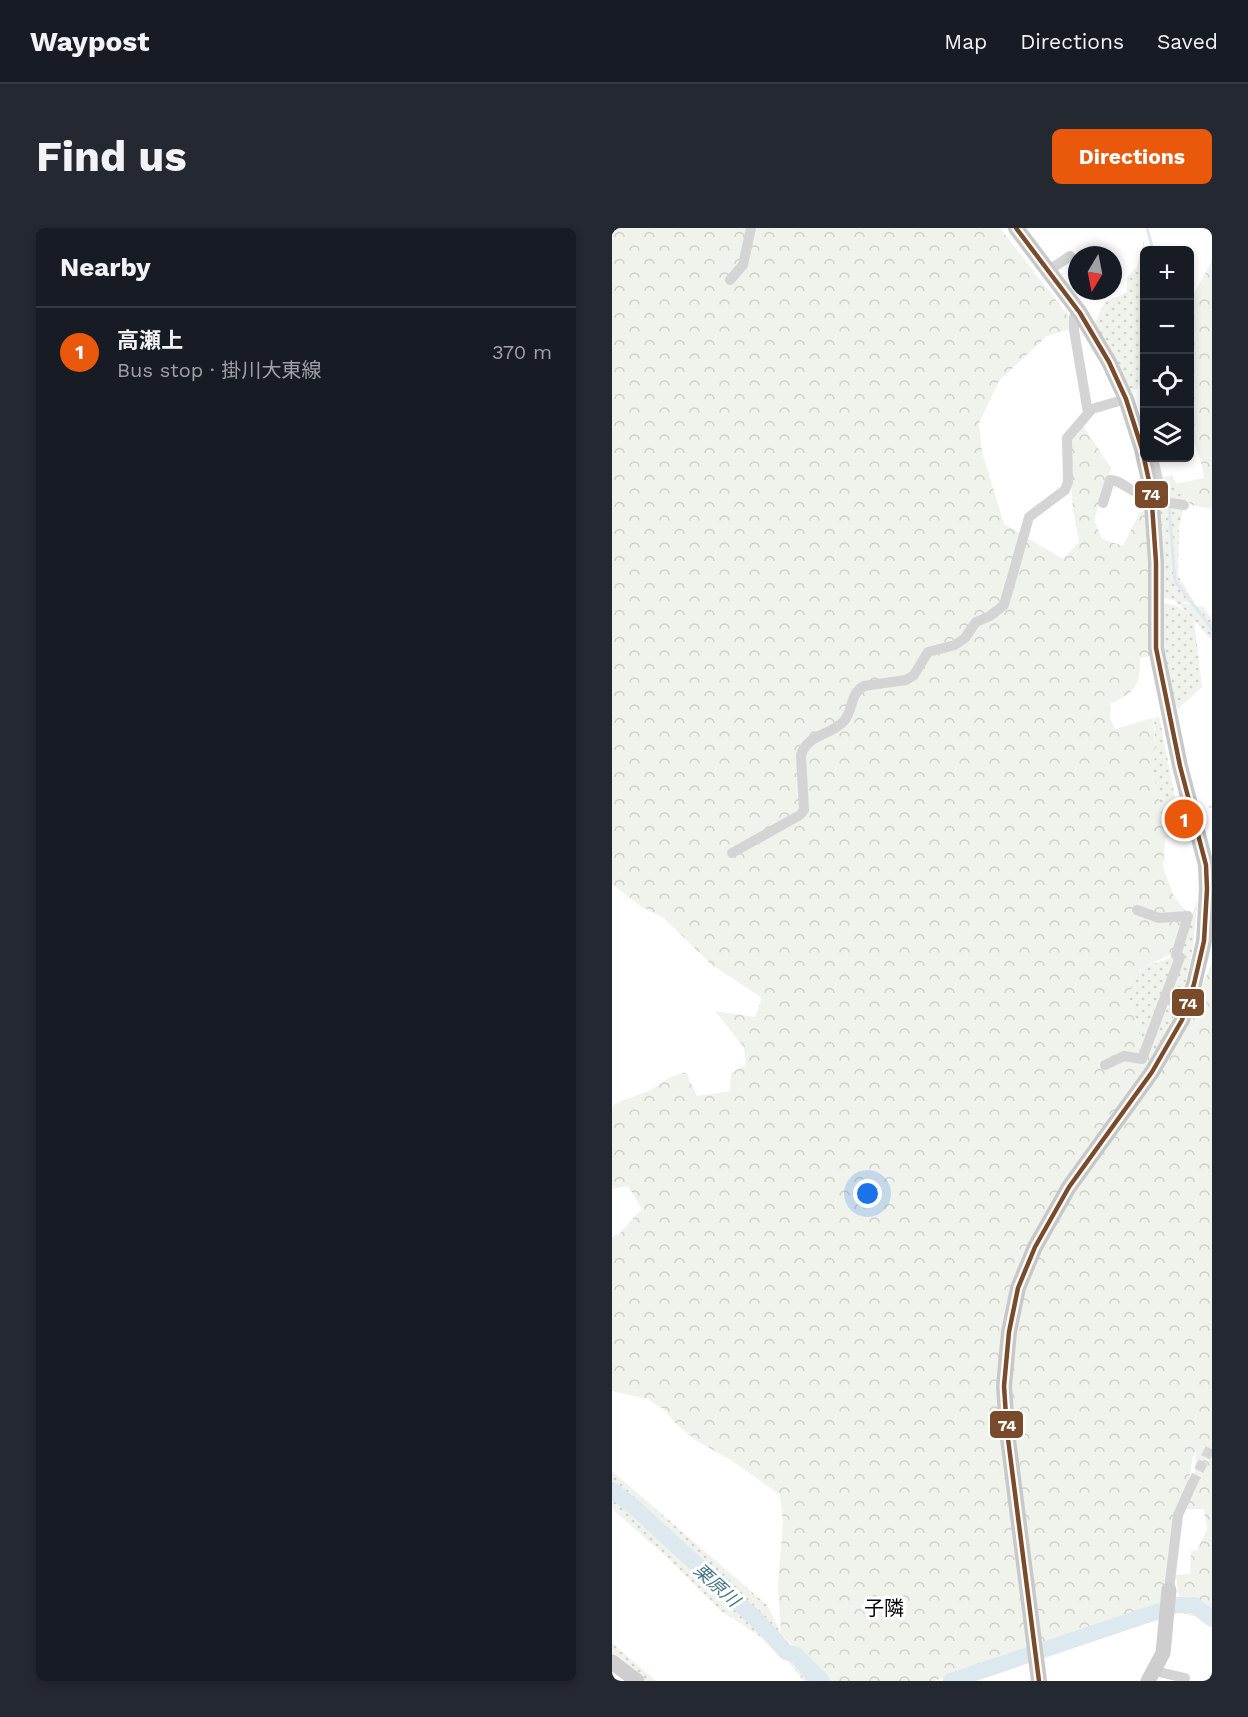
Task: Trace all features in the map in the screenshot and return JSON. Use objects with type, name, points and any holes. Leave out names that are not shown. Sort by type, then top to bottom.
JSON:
[{"type":"main road","points":[[1016,228],[1079,311],[1109,362],[1140,434]]},
{"type":"main road","points":[[1039,1681],[1007,1431],[1004,1386],[1009,1332],[1018,1288],[1035,1248],[1069,1187],[1152,1072],[1182,1020],[1208,944],[1209,865],[1180,766],[1156,648],[1156,562],[1162,500],[1150,462]]},
{"type":"street","points":[[730,280],[743,265],[751,228]]},
{"type":"street","points":[[1048,271],[1068,257]]},
{"type":"street","points":[[1079,311],[1074,317],[1074,330],[1088,413]]},
{"type":"street","points":[[732,853],[800,815],[804,810],[801,755],[804,747],[810,740],[843,723],[858,689],[864,686],[906,680],[914,675],[928,652],[955,645],[965,638],[976,622],[990,616],[1004,605],[1029,517],[1065,490],[1068,482],[1067,438],[1092,409],[1126,399]]},
{"type":"street","points":[[1154,462],[1162,500]]},
{"type":"street","points":[[1103,503],[1110,480],[1114,479],[1134,494],[1184,505]]},
{"type":"street","points":[[1105,1065],[1124,1056],[1142,1059],[1180,957],[1176,955],[1188,916],[1160,918],[1137,910]]},
{"type":"street","points":[[1165,998],[1186,1007]]},
{"type":"street","points":[[1185,1678],[1151,1676],[1163,1653],[1178,1515],[1192,1484]]},
{"type":"street","points":[[612,1662],[635,1680]]},
{"type":"green space","points":[[612,228],[1000,228],[1069,317],[1071,329],[1047,336],[999,381],[979,423],[982,452],[1004,524],[1063,559],[1079,542],[1073,510],[1068,439],[1082,424],[1111,468],[1094,520],[1102,539],[1123,546],[1140,512],[1145,511],[1149,545],[1150,656],[1140,658],[1139,676],[1135,687],[1110,704],[1110,718],[1115,729],[1153,718],[1156,757],[1150,765],[1157,787],[1165,839],[1163,867],[1174,897],[1187,912],[1176,955],[1169,955],[1140,969],[1139,979],[1133,980],[1129,1000],[1146,1050],[1170,1047],[1183,1028],[1212,963],[1212,1615],[1191,1616],[1177,1611],[1179,1599],[1176,1575],[1190,1574],[1191,1551],[1197,1550],[1207,1530],[1204,1509],[1185,1509],[1194,1485],[1196,1450],[1166,1602],[1103,1626],[1050,1642],[1012,1659],[933,1681],[829,1681],[781,1634],[778,1584],[783,1522],[780,1495],[731,1460],[695,1440],[673,1421],[666,1411],[648,1399],[612,1391],[612,1237],[619,1234],[642,1209],[628,1186],[612,1189],[612,1108],[614,1104],[651,1090],[671,1077],[686,1072],[697,1096],[730,1091],[731,1073],[746,1065],[744,1047],[715,1011],[755,1017],[762,998],[711,964],[664,918],[642,907],[612,884]]},
{"type":"green space","points":[[1140,256],[1138,389],[1130,390],[1095,323],[1105,302],[1122,300],[1122,294],[1127,292],[1127,277],[1137,267]]},
{"type":"green space","points":[[1212,261],[1212,509],[1191,505],[1175,484],[1204,478],[1194,443],[1194,294]]},
{"type":"green space","points":[[1171,475],[1186,499],[1179,527],[1178,576],[1195,603],[1180,602],[1204,607],[1212,620],[1212,641],[1194,620],[1202,687],[1178,709],[1172,698],[1166,672],[1163,603],[1177,606],[1188,613],[1174,600],[1159,597],[1157,480]]},
{"type":"green space","points":[[1159,716],[1182,832],[1165,839],[1150,765],[1156,756],[1154,719]]},
{"type":"green space","points":[[1197,900],[1191,959],[1176,1012],[1159,1049],[1146,1051],[1129,1000],[1132,979],[1139,978],[1141,968],[1179,955]]},
{"type":"green space","points":[[612,1471],[767,1605],[781,1634],[810,1667],[818,1681],[804,1681],[777,1648],[720,1610],[667,1557],[612,1509]]},
{"type":"green space","points":[[612,1482],[750,1603],[769,1623],[770,1636],[612,1495]]},
{"type":"green space","points":[[612,1643],[656,1681],[646,1681],[612,1656]]},
{"type":"waterway","points":[[1147,228],[1152,246]]},
{"type":"waterway","points":[[1142,354],[1140,379],[1144,408]]},
{"type":"waterway","points":[[1169,506],[1175,581],[1212,629]]},
{"type":"waterway","name":"栗原川","points":[[612,1490],[634,1507],[757,1620],[786,1652],[796,1655],[822,1681]]},
{"type":"waterway","name":"栗原川","points":[[951,1681],[1177,1605],[1194,1605],[1212,1619]]},
{"type":"waterway","points":[[786,1652],[809,1681]]},
{"type":"tunnel","points":[[1192,1484],[1212,1445]]},
{"type":"transit line","name":"74","points":[[1016,228],[1080,313],[1109,362],[1126,399],[1142,449],[1151,490],[1156,562],[1156,648],[1180,766],[1206,865],[1207,889],[1204,941],[1194,984],[1182,1020],[1152,1072],[1069,1187],[1035,1247],[1018,1288],[1009,1332],[1004,1386],[1007,1431],[1039,1681]]},
{"type":"place","name":"高瀬上","points":[[1184,819]]},
{"type":"district","name":"子隣","points":[[884,1608]]}]
